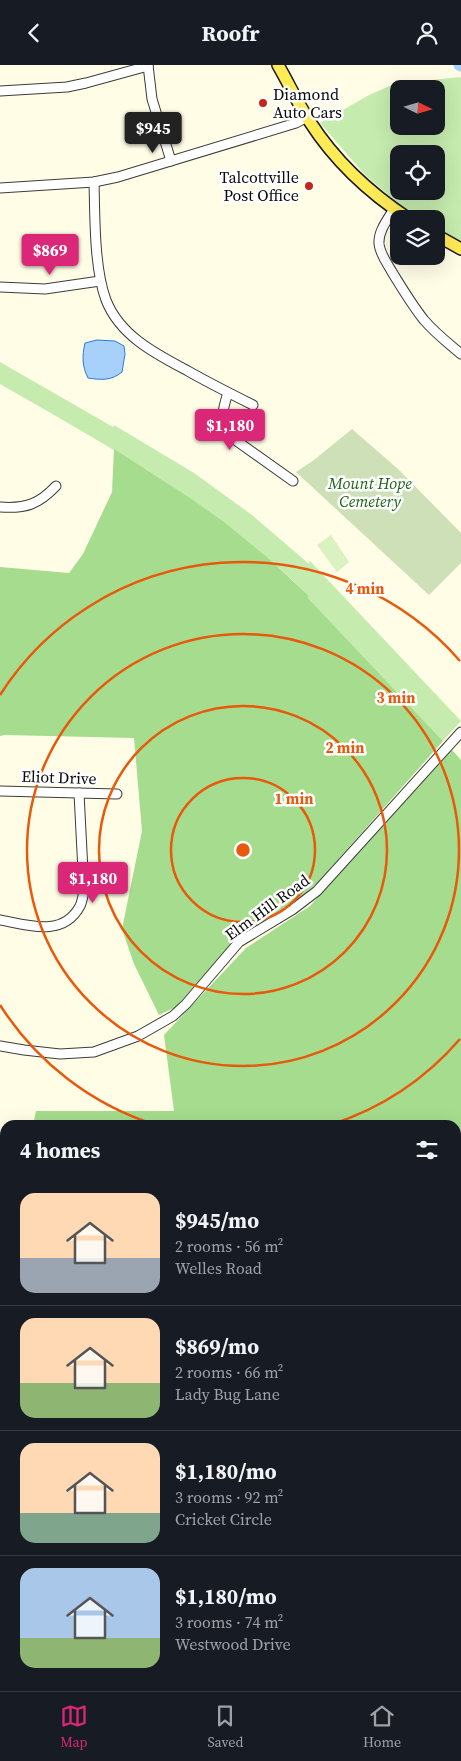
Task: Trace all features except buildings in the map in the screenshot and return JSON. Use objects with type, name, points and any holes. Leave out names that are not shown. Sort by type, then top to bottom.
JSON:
[{"type":"main road","points":[[278,65],[307,117],[345,166],[394,209]]},
{"type":"main road","points":[[445,240],[461,249]]},
{"type":"street","points":[[0,91],[67,87],[148,65],[152,99],[171,161]]},
{"type":"street","points":[[0,187],[94,182],[118,177],[296,123],[307,117]]},
{"type":"street","points":[[94,182],[100,281],[106,301],[115,317],[127,332],[144,347],[253,405]]},
{"type":"street","points":[[394,209],[380,234],[379,243],[382,254],[403,290],[424,320],[439,336],[461,354]]},
{"type":"street","points":[[0,287],[45,289],[100,281]]},
{"type":"street","points":[[228,393],[222,418],[226,430],[234,439],[293,481]]},
{"type":"street","points":[[0,507],[22,507],[34,504],[46,497],[56,486]]},
{"type":"street","name":"Elm Hill Road","points":[[0,1045],[60,1054],[94,1052],[138,1036],[173,1016],[201,988],[239,942],[292,911],[317,891],[461,732]]},
{"type":"street","name":"Eliot Drive","points":[[0,791],[117,794]]},
{"type":"street","points":[[0,920],[42,928],[58,925],[70,918],[80,906],[84,891],[78,793]]},
{"type":"green space","points":[[461,78],[461,241],[445,232],[445,210],[406,210],[394,200],[445,200],[445,145],[390,145],[390,196],[366,176],[320,123],[369,95],[390,86],[390,135],[445,135],[445,80],[432,80]]},
{"type":"green space","points":[[0,362],[113,427],[114,425],[194,473],[252,515],[309,564],[310,561],[461,721],[443,741],[308,598],[308,595],[273,563],[237,533],[161,479],[0,384]]},
{"type":"green space","name":"Mount Hope Cemetery","points":[[352,429],[398,469],[461,533],[461,563],[429,595],[296,472]]},
{"type":"green space","points":[[114,449],[224,522],[267,557],[308,595],[308,598],[443,741],[318,882],[298,900],[238,936],[176,1007],[159,1015],[134,964],[122,929],[142,831],[134,738],[0,736],[0,567],[69,573],[83,554],[112,492]]},
{"type":"green space","points":[[331,535],[349,562],[337,572],[317,545]]},
{"type":"green space","points":[[452,750],[461,760],[461,1120],[34,1120],[36,1111],[174,1111],[164,1035],[246,948],[310,906]]},
{"type":"water","points":[[97,340],[115,341],[124,346],[125,354],[122,372],[118,375],[106,379],[88,378],[83,361],[85,343]]},
{"type":"place","name":"Diamond Auto Cars","points":[[263,103]]},
{"type":"place","name":"Talcottville Post Office","points":[[309,186]]}]
